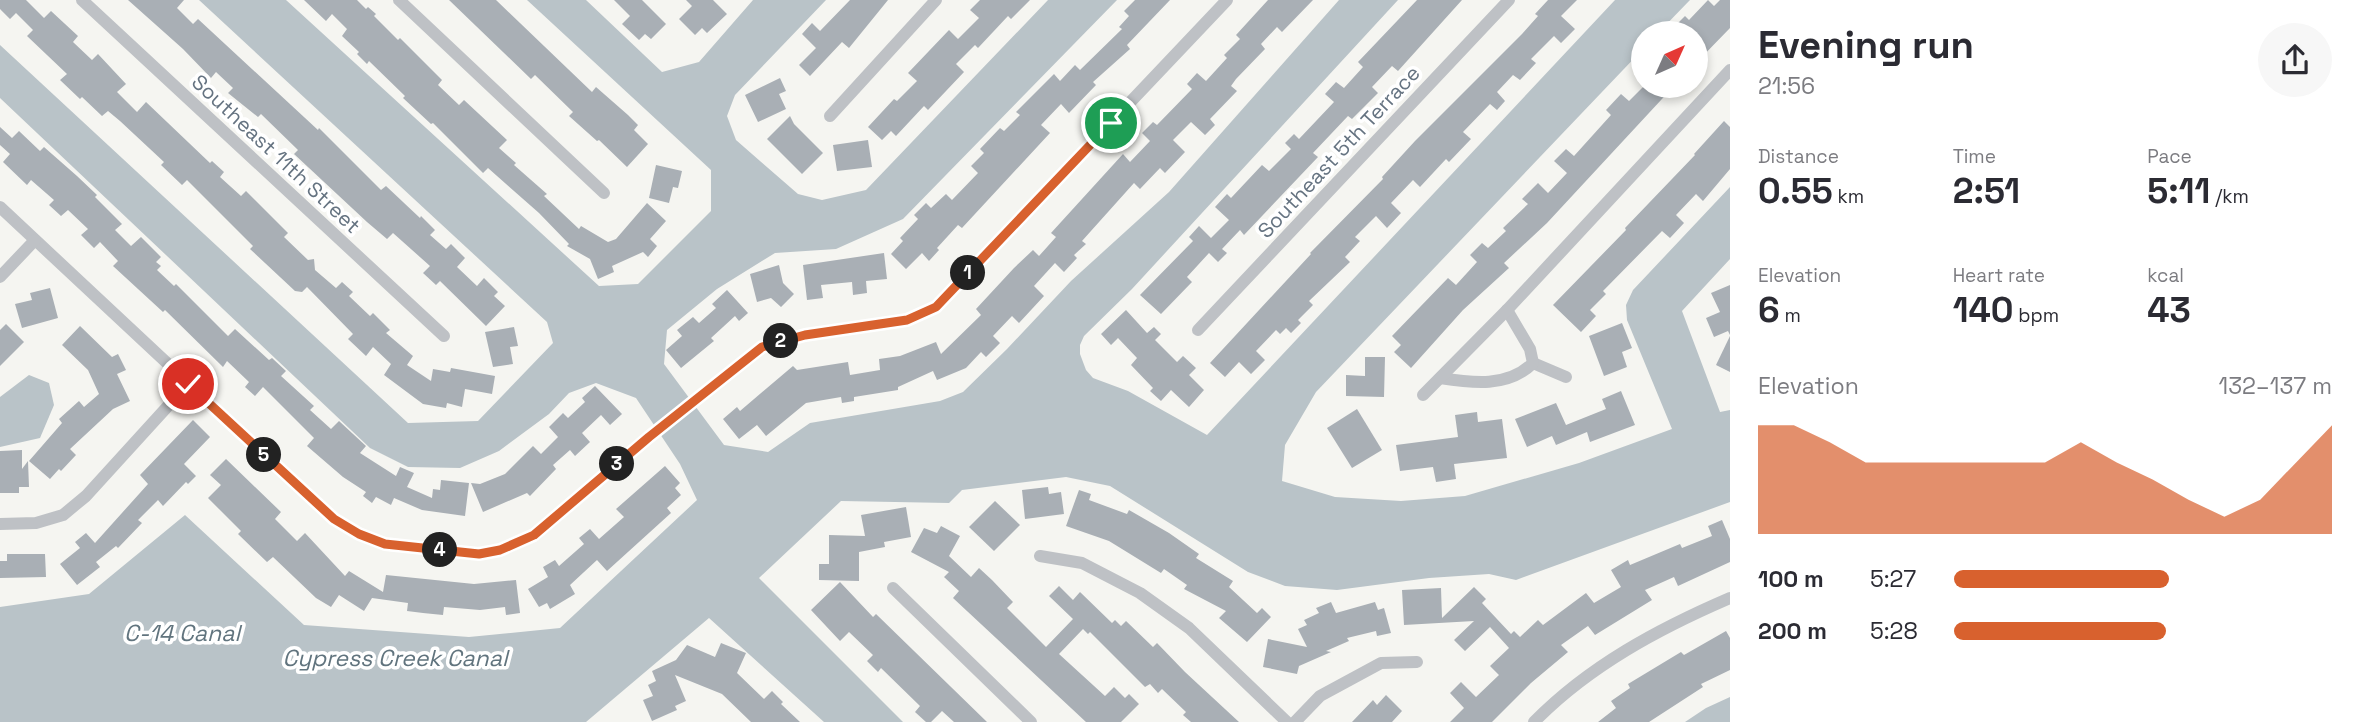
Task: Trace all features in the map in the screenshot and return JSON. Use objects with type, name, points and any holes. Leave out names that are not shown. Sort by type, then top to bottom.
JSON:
[{"type":"street","name":"Southeast 11th Street","points":[[82,0],[444,336]]},
{"type":"street","points":[[399,0],[604,193]]},
{"type":"street","points":[[830,116],[936,0]]},
{"type":"street","points":[[0,207],[334,519],[359,534],[385,544],[479,554],[500,550],[534,535],[649,437],[762,347],[805,335],[907,320],[936,307],[1227,0]]},
{"type":"street","name":"Southeast 5th Terrace","points":[[1198,330],[1509,0]]},
{"type":"street","points":[[1423,395],[1507,310],[1730,69]]},
{"type":"street","points":[[0,276],[35,240]]},
{"type":"street","points":[[1440,379],[1472,383],[1512,378],[1524,372],[1532,363],[1530,349],[1507,310]]},
{"type":"street","points":[[1532,363],[1566,377]]},
{"type":"street","points":[[0,524],[36,523],[63,515],[86,496],[188,384]]},
{"type":"street","points":[[1040,556],[1082,563],[1140,593],[1189,628],[1287,722]]},
{"type":"street","points":[[893,588],[1031,722]]},
{"type":"street","points":[[1534,722],[1553,703],[1600,666],[1680,619],[1730,598]]},
{"type":"street","points":[[1296,722],[1320,696],[1381,663],[1417,662]]},
{"type":"water","points":[[199,0],[286,0],[599,286],[638,284],[711,211],[711,170],[527,0],[586,0],[662,72],[699,62],[753,0],[826,0],[735,95],[727,116],[736,140],[798,194],[822,200],[866,190],[1048,0],[1117,0],[903,219],[836,249],[775,253],[717,289],[667,330],[664,364],[724,445],[768,452],[810,423],[940,401],[963,392],[1071,281],[1169,192],[1339,0],[1398,0],[1132,289],[1084,336],[1080,345],[1080,354],[1086,370],[1093,378],[1128,391],[1207,435],[1615,0],[1690,0],[1670,21],[1631,21],[1631,62],[1316,392],[1285,445],[1282,481],[1335,497],[1401,501],[1465,496],[1579,463],[1672,429],[1627,320],[1626,305],[1633,290],[1730,187],[1730,259],[1682,311],[1720,412],[1730,410],[1730,502],[1516,580],[1489,574],[1429,578],[1337,590],[1285,586],[1248,572],[1110,486],[1066,477],[962,490],[949,503],[841,501],[759,578],[903,722],[824,722],[709,618],[586,722],[0,722],[0,607],[89,594],[185,515],[304,625],[469,637],[560,628],[697,500],[680,464],[636,398],[596,383],[569,393],[549,414],[499,451],[460,468],[408,467],[370,448],[0,98],[0,45],[408,423],[478,421],[553,343],[547,322]]},
{"type":"water","points":[[29,375],[49,383],[54,405],[40,438],[0,447],[0,397]]},
{"type":"water","points":[[1730,697],[1730,722],[1685,722],[1706,708]]},
{"type":"building","points":[[0,0],[26,0],[44,18],[51,11],[78,36],[73,42],[92,60],[98,54],[126,84],[117,92],[137,112],[146,102],[210,163],[212,161],[224,172],[220,177],[241,196],[246,191],[288,233],[284,237],[308,260],[314,259],[315,270],[336,288],[342,282],[353,292],[349,296],[370,316],[373,313],[390,330],[386,333],[413,356],[407,365],[431,381],[433,369],[450,372],[451,368],[495,376],[492,394],[465,389],[462,407],[447,403],[446,408],[423,404],[384,375],[391,364],[373,347],[366,356],[348,339],[353,334],[307,287],[302,292],[295,291],[250,249],[253,246],[187,180],[182,185],[161,165],[164,162],[120,121],[108,111],[102,116],[60,80],[67,74],[27,36],[33,30],[16,13],[10,19],[0,9]]},
{"type":"building","points":[[128,0],[184,0],[177,8],[193,24],[198,19],[318,130],[319,128],[381,190],[386,186],[420,218],[421,216],[435,230],[430,235],[446,249],[451,244],[465,258],[457,267],[477,286],[484,278],[498,292],[494,296],[505,306],[486,326],[440,281],[436,285],[423,273],[430,266],[393,233],[387,239],[367,222],[294,154],[298,150],[261,114],[258,117],[228,93],[233,88],[216,72],[211,78]]},
{"type":"building","points":[[304,0],[357,0],[366,9],[368,7],[398,40],[400,38],[442,80],[438,85],[459,105],[464,100],[507,140],[499,148],[579,229],[581,226],[608,242],[616,239],[647,203],[666,221],[650,239],[657,246],[648,257],[643,252],[612,266],[614,272],[598,279],[590,259],[567,246],[569,244],[539,213],[488,168],[483,173],[433,123],[403,98],[405,96],[369,61],[367,64],[342,36],[347,29],[332,14],[326,21]]},
{"type":"building","points":[[449,0],[496,0],[592,92],[596,87],[628,115],[638,125],[634,130],[648,144],[627,167],[569,116],[573,112],[535,75],[531,79]]},
{"type":"building","points":[[614,0],[642,0],[666,24],[651,39],[645,34],[639,40],[622,24],[630,16]]},
{"type":"building","points":[[686,0],[713,0],[727,14],[707,33],[702,28],[695,35],[679,19],[692,6]]},
{"type":"building","points":[[850,0],[888,0],[849,48],[842,42],[810,76],[799,65],[816,48],[802,34],[812,23],[820,31]]},
{"type":"building","points":[[980,0],[1030,0],[1011,19],[1008,16],[978,48],[975,45],[956,64],[964,72],[928,110],[924,106],[896,136],[891,131],[882,140],[868,127],[894,99],[897,101],[917,81],[908,73],[949,30],[958,39],[979,18],[970,10]]},
{"type":"building","points":[[1135,0],[1170,0],[1127,45],[1130,49],[1093,82],[1096,85],[1069,113],[1061,104],[1041,125],[1050,133],[962,228],[958,225],[929,261],[922,253],[906,269],[891,254],[903,241],[900,238],[918,219],[914,215],[926,203],[931,208],[946,194],[952,200],[978,173],[971,166],[984,153],[980,149],[1000,128],[1004,131],[1020,115],[1016,112],[1054,74],[1060,81],[1075,65],[1080,70],[1122,29],[1119,27],[1129,16],[1124,11]]},
{"type":"building","points":[[1268,0],[1313,0],[1282,32],[1277,27],[1261,44],[1265,49],[1231,86],[1237,91],[1210,119],[1215,125],[1205,135],[1191,122],[1173,140],[1185,152],[1165,173],[1160,168],[1140,189],[1134,183],[1082,241],[1086,244],[1074,255],[1077,258],[1064,272],[1055,263],[1034,286],[1044,296],[1019,323],[1012,316],[993,336],[1000,343],[986,357],[981,352],[966,368],[937,380],[933,371],[898,387],[898,390],[854,397],[854,401],[842,403],[841,397],[806,403],[766,436],[757,425],[739,439],[723,419],[737,407],[740,411],[793,366],[797,370],[848,362],[850,375],[880,370],[879,359],[900,356],[936,342],[941,354],[981,315],[976,309],[1014,268],[1033,250],[1039,256],[1056,237],[1051,233],[1123,154],[1130,162],[1150,141],[1142,133],[1153,122],[1157,125],[1192,89],[1187,84],[1197,73],[1206,81],[1227,58],[1224,55],[1240,39],[1236,35]]},
{"type":"building","points":[[1417,0],[1462,0],[1398,71],[1392,66],[1372,87],[1378,93],[1352,119],[1348,116],[1313,153],[1318,157],[1244,235],[1240,230],[1222,249],[1227,253],[1218,262],[1209,253],[1187,277],[1192,282],[1161,314],[1140,295],[1193,241],[1189,237],[1199,226],[1211,238],[1229,220],[1215,207],[1227,194],[1231,198],[1262,165],[1269,171],[1291,149],[1285,143],[1294,134],[1299,139],[1334,102],[1325,94],[1336,82],[1344,88],[1363,67],[1358,62]]},
{"type":"building","points":[[1548,0],[1577,0],[1561,16],[1575,29],[1561,43],[1554,36],[1531,59],[1536,63],[1520,80],[1513,75],[1497,92],[1505,101],[1497,110],[1490,104],[1463,132],[1471,139],[1449,162],[1446,159],[1420,187],[1413,180],[1391,203],[1401,213],[1387,228],[1376,216],[1355,237],[1360,241],[1345,257],[1350,262],[1309,301],[1313,305],[1298,320],[1301,323],[1291,333],[1286,328],[1280,334],[1276,330],[1256,351],[1265,360],[1251,374],[1239,362],[1225,377],[1210,363],[1310,253],[1383,179],[1415,141],[1522,34]]},
{"type":"building","points":[[1708,0],[1714,6],[1720,0],[1730,0],[1730,28],[1708,51],[1708,21],[1680,21],[1685,16],[1689,20]]},
{"type":"building","points":[[780,78],[786,91],[779,94],[786,109],[758,122],[745,95]]},
{"type":"building","points":[[1621,94],[1629,101],[1632,98],[1663,98],[1547,223],[1504,263],[1509,268],[1463,310],[1411,368],[1394,352],[1401,345],[1392,336],[1448,278],[1456,285],[1477,262],[1470,255],[1482,243],[1488,248],[1506,231],[1503,228],[1528,204],[1522,199],[1538,183],[1548,193],[1567,173],[1554,161],[1566,149],[1574,156],[1611,115],[1606,110]]},
{"type":"building","points":[[790,116],[794,124],[823,153],[802,174],[767,139]]},
{"type":"building","points":[[1724,121],[1730,127],[1730,169],[1703,201],[1696,194],[1676,215],[1684,223],[1670,238],[1662,231],[1603,291],[1606,294],[1590,310],[1596,316],[1581,332],[1553,305],[1626,230]]},
{"type":"building","points":[[0,127],[12,138],[19,131],[40,151],[44,147],[77,176],[122,224],[115,230],[131,246],[141,237],[161,257],[156,262],[161,266],[157,270],[174,286],[176,284],[228,336],[235,329],[269,360],[272,358],[286,371],[281,376],[314,406],[310,410],[331,429],[339,421],[366,446],[360,453],[396,476],[400,467],[414,473],[407,487],[432,498],[433,489],[440,490],[441,480],[469,483],[465,516],[422,510],[394,498],[391,505],[376,497],[372,503],[363,496],[366,492],[343,477],[307,446],[314,438],[263,387],[255,396],[245,387],[249,382],[227,361],[223,367],[165,310],[163,312],[113,266],[118,261],[100,242],[94,248],[81,235],[88,229],[68,210],[61,216],[49,205],[54,200],[31,180],[27,185],[3,162],[10,154],[0,145]]},
{"type":"building","points":[[868,140],[872,167],[837,171],[833,145]]},
{"type":"building","points":[[656,165],[682,171],[678,188],[673,187],[669,203],[649,198]]},
{"type":"building","points":[[884,253],[887,279],[866,281],[867,293],[853,295],[852,282],[821,285],[823,298],[807,300],[803,265]]},
{"type":"building","points":[[779,265],[783,283],[794,294],[781,307],[771,298],[757,302],[750,274]]},
{"type":"building","points":[[1730,285],[1730,335],[1728,331],[1714,337],[1706,318],[1720,312],[1711,293]]},
{"type":"building","points":[[50,288],[58,318],[22,328],[15,304],[32,300],[30,293]]},
{"type":"building","points":[[727,290],[748,313],[739,321],[735,316],[711,338],[714,341],[681,368],[666,350],[682,336],[677,330],[693,317],[699,323],[716,308],[712,304]]},
{"type":"building","points":[[1126,310],[1147,333],[1154,327],[1161,334],[1155,340],[1177,362],[1183,356],[1196,368],[1189,375],[1204,390],[1189,407],[1171,390],[1161,401],[1150,391],[1153,388],[1131,365],[1137,358],[1118,338],[1111,345],[1101,334]]},
{"type":"building","points":[[1622,323],[1632,348],[1622,352],[1627,367],[1604,376],[1589,336]]},
{"type":"building","points":[[6,324],[24,342],[0,366],[0,330]]},
{"type":"building","points":[[80,326],[112,357],[118,354],[126,370],[117,374],[130,401],[113,409],[70,449],[76,455],[50,479],[29,461],[62,423],[59,419],[79,401],[84,407],[99,394],[88,370],[62,345]]},
{"type":"building","points":[[514,327],[518,346],[510,347],[513,364],[493,367],[485,332]]},
{"type":"building","points":[[1730,336],[1730,372],[1716,365]]},
{"type":"building","points":[[1365,357],[1385,357],[1384,397],[1346,396],[1346,375],[1365,376]]},
{"type":"building","points":[[595,386],[622,414],[610,425],[601,415],[582,433],[590,442],[575,456],[570,450],[553,465],[556,469],[530,496],[527,493],[483,512],[471,483],[480,484],[505,474],[533,446],[541,454],[558,437],[549,427],[563,413],[568,418],[585,402],[582,398]]},
{"type":"building","points":[[1621,391],[1635,425],[1590,442],[1587,432],[1556,445],[1552,436],[1527,447],[1515,419],[1556,403],[1566,425],[1606,409],[1602,399]]},
{"type":"building","points":[[1357,409],[1382,450],[1352,468],[1327,428]]},
{"type":"building","points":[[1477,412],[1478,422],[1502,419],[1507,458],[1454,464],[1456,479],[1436,482],[1433,467],[1400,471],[1396,445],[1458,437],[1455,415]]},
{"type":"building","points":[[193,420],[210,437],[184,464],[196,476],[188,484],[186,482],[163,506],[158,500],[138,520],[142,523],[118,548],[116,546],[96,562],[100,567],[77,585],[60,564],[80,548],[75,542],[86,533],[95,543],[148,484],[140,475]]},
{"type":"building","points":[[22,450],[22,469],[28,461],[29,487],[19,487],[19,493],[0,493],[0,451]]},
{"type":"building","points":[[226,459],[281,512],[275,519],[297,541],[305,533],[345,576],[349,571],[383,592],[386,575],[474,584],[516,580],[520,613],[506,615],[505,607],[480,610],[444,607],[443,615],[423,613],[407,611],[408,603],[372,598],[364,611],[339,595],[331,607],[316,598],[273,557],[267,562],[238,534],[241,531],[208,498],[221,485],[210,475]]},
{"type":"building","points":[[665,466],[680,483],[675,488],[681,495],[667,508],[671,513],[607,571],[597,560],[570,585],[575,594],[550,609],[547,603],[539,607],[528,589],[548,577],[543,567],[555,560],[559,566],[584,544],[579,538],[590,529],[599,539],[624,517],[616,509]]},
{"type":"building","points":[[1048,487],[1049,494],[1061,492],[1064,514],[1025,519],[1022,490]]},
{"type":"building","points":[[1079,490],[1091,494],[1089,500],[1127,514],[1129,510],[1169,533],[1199,554],[1196,558],[1233,581],[1229,587],[1257,613],[1262,608],[1271,617],[1247,642],[1219,618],[1226,611],[1184,589],[1187,585],[1164,569],[1161,573],[1109,541],[1066,526]]},
{"type":"building","points":[[995,501],[1020,525],[994,551],[969,527]]},
{"type":"building","points":[[906,507],[911,537],[884,542],[885,547],[859,552],[859,581],[819,580],[819,564],[829,564],[829,535],[865,536],[861,515]]},
{"type":"building","points":[[1722,520],[1730,539],[1730,562],[1678,586],[1674,577],[1645,590],[1652,600],[1595,635],[1588,626],[1561,645],[1568,652],[1531,683],[1492,722],[1450,722],[1464,708],[1450,693],[1461,682],[1476,697],[1499,675],[1490,666],[1509,648],[1490,627],[1465,651],[1454,640],[1474,621],[1404,625],[1402,590],[1441,588],[1442,618],[1474,587],[1486,599],[1482,603],[1511,634],[1514,631],[1520,637],[1538,620],[1543,625],[1586,593],[1594,603],[1621,587],[1611,570],[1628,560],[1630,565],[1680,544],[1682,548],[1712,536],[1708,526]]},
{"type":"building","points":[[941,526],[960,536],[949,556],[971,577],[979,568],[992,580],[1013,602],[1007,608],[1046,647],[1073,619],[1049,596],[1059,586],[1073,600],[1080,592],[1112,623],[1115,620],[1121,626],[1126,621],[1153,647],[1157,643],[1239,722],[1191,722],[1183,715],[1186,712],[1162,689],[1158,693],[1150,684],[1145,687],[1090,632],[1088,634],[1083,629],[1059,654],[1105,696],[1114,687],[1125,698],[1129,694],[1139,704],[1121,722],[1086,722],[953,598],[959,591],[944,577],[949,572],[911,552],[924,528],[937,533]]},
{"type":"building","points":[[7,554],[45,554],[46,577],[0,578],[0,561],[7,561]]},
{"type":"building","points":[[840,582],[873,617],[876,614],[987,722],[954,722],[942,711],[931,722],[926,722],[915,712],[920,706],[881,668],[878,672],[867,661],[873,655],[849,632],[840,641],[811,610]]},
{"type":"building","points":[[1331,602],[1336,613],[1375,602],[1378,610],[1384,608],[1391,633],[1377,636],[1376,631],[1347,638],[1349,641],[1326,651],[1331,652],[1299,666],[1297,674],[1263,667],[1268,639],[1307,647],[1298,629],[1307,625],[1304,620],[1319,613],[1316,608]]},
{"type":"building","points":[[1726,631],[1730,638],[1730,670],[1701,684],[1703,687],[1649,722],[1598,722],[1616,708],[1611,701],[1630,688],[1628,684],[1681,652],[1684,655]]},
{"type":"building","points":[[721,643],[746,653],[737,673],[764,699],[772,691],[800,722],[751,722],[722,694],[675,675],[686,701],[675,706],[677,710],[652,721],[643,700],[653,696],[648,685],[656,681],[652,671],[676,660],[687,645],[715,657]]},
{"type":"building","points":[[1386,695],[1402,711],[1392,722],[1352,722],[1373,700],[1377,705]]},
{"type":"route","points":[[188,384],[334,519],[359,534],[385,544],[479,554],[500,550],[534,535],[649,437],[762,347],[805,335],[907,320],[936,307],[1111,123]]},
{"type":"water label","name":"C-14 Canal","points":[[182,633]]},
{"type":"water label","name":"Cypress Creek Canal","points":[[395,658]]}]
